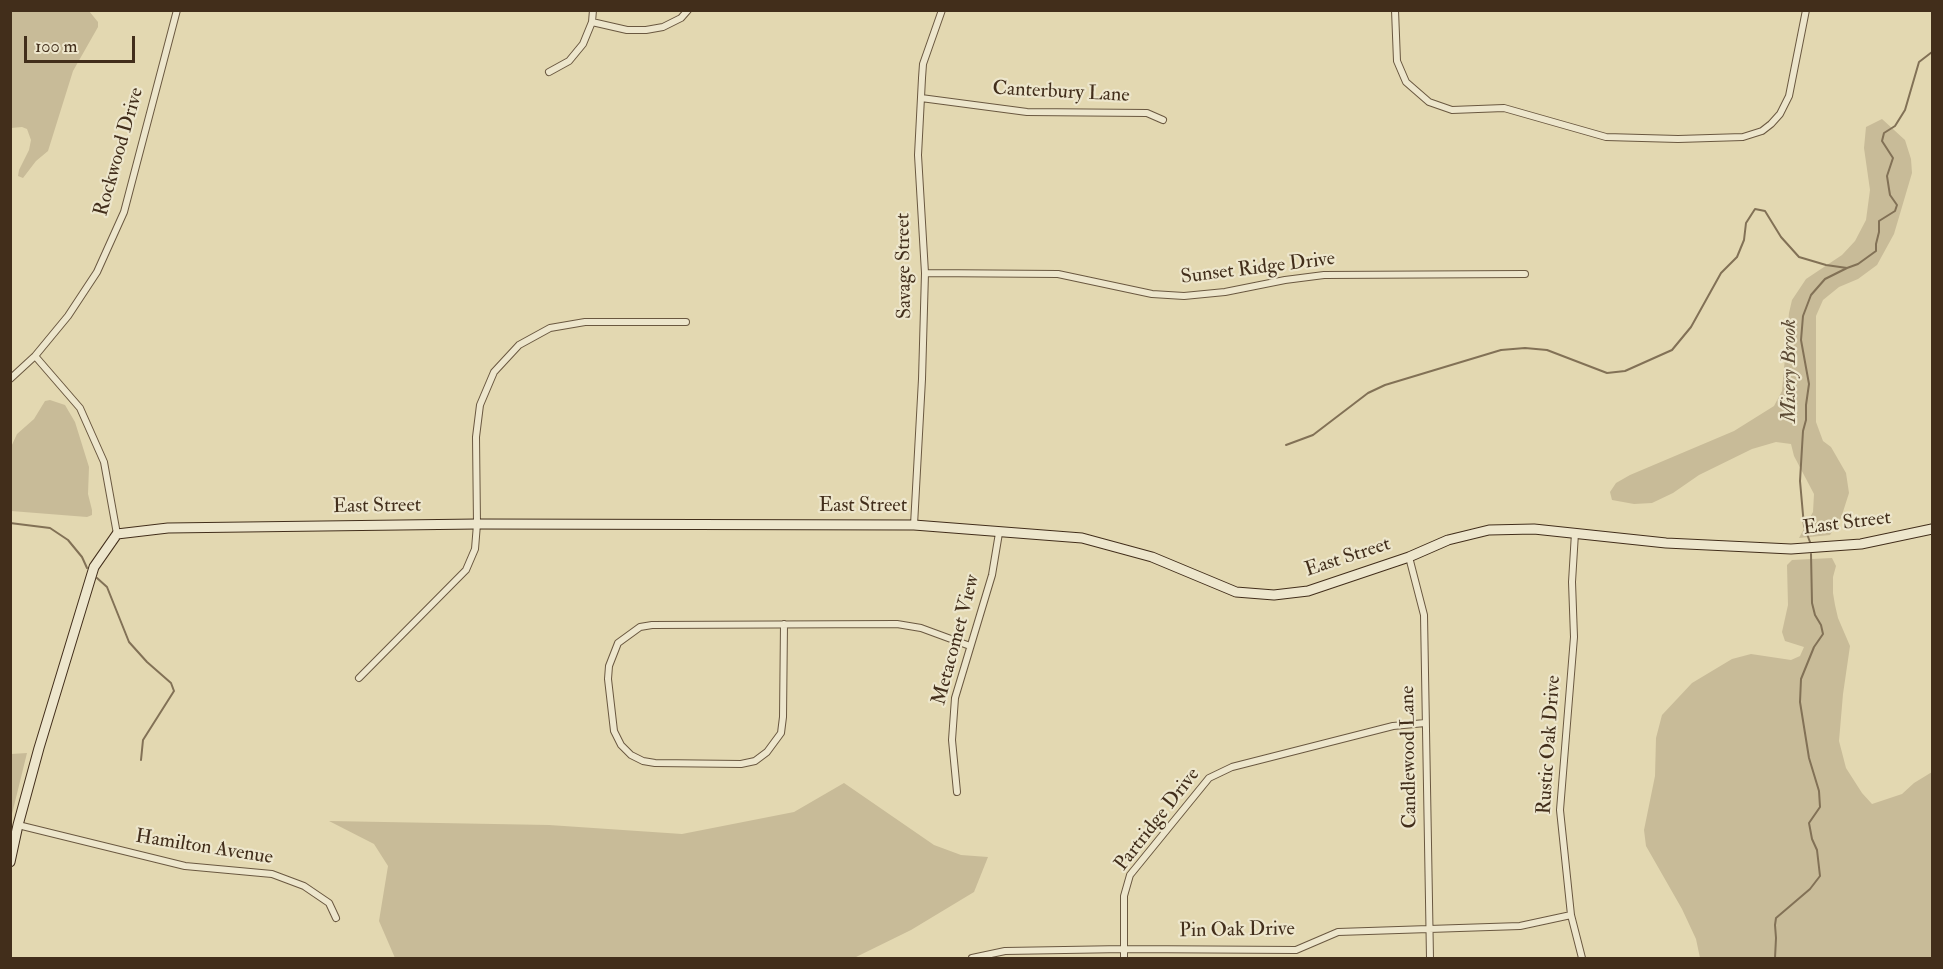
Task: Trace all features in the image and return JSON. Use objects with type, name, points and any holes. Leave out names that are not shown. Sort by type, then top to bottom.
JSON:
[{"type":"street","name":"Rockwood Drive","points":[[10,379],[35,356],[68,316],[97,272],[123,212],[177,10]]},
{"type":"street","points":[[549,72],[569,61],[576,54],[592,22],[593,10]]},
{"type":"street","points":[[592,22],[627,30],[646,30],[663,27],[681,18],[688,10]]},
{"type":"street","name":"Savage Street","points":[[914,525],[925,273],[918,155],[921,98],[923,64],[942,10]]},
{"type":"street","points":[[1395,10],[1397,61],[1406,82],[1429,102],[1452,110],[1504,108],[1606,137],[1667,139],[1743,137],[1762,131],[1771,124],[1780,114],[1788,96],[1806,10]]},
{"type":"street","name":"Canterbury Lane","points":[[921,98],[1027,112],[1147,113],[1163,120]]},
{"type":"street","name":"Sunset Ridge Drive","points":[[925,273],[1058,274],[1152,294],[1184,296],[1225,292],[1324,275],[1525,274]]},
{"type":"street","points":[[359,678],[466,570],[475,549],[476,437],[480,405],[494,372],[519,345],[550,328],[585,322],[686,322]]},
{"type":"street","points":[[10,862],[39,748],[94,567],[117,534],[104,462],[80,408],[35,356]]},
{"type":"street","name":"East Street","points":[[117,534],[168,528],[477,524],[914,525],[1082,538],[1152,558],[1236,592],[1274,595],[1308,591],[1409,557],[1448,540],[1489,530],[1534,529],[1666,543],[1791,549],[1861,544],[1932,529]]},
{"type":"street","name":"Metacomet View","points":[[957,792],[952,740],[954,708],[958,687],[992,575],[999,532]]},
{"type":"street","name":"Rustic Oak Drive","points":[[1575,533],[1572,582],[1574,637],[1560,810],[1571,915],[1582,958]]},
{"type":"street","name":"Candlewood Lane","points":[[1409,557],[1424,615],[1430,958]]},
{"type":"street","points":[[784,624],[781,733],[767,752],[755,761],[741,764],[655,763],[630,755],[621,745],[614,731],[608,679],[612,654],[618,643],[640,627],[652,625],[784,624],[903,624],[921,628],[970,646]]},
{"type":"street","name":"Partridge Drive","points":[[1124,958],[1124,896],[1130,875],[1209,778],[1232,766],[1393,726],[1425,723]]},
{"type":"street","name":"Hamilton Avenue","points":[[18,825],[185,866],[272,874],[304,886],[329,903],[336,918]]},
{"type":"street","name":"Pin Oak Drive","points":[[972,958],[1005,951],[1124,948],[1296,950],[1338,932],[1520,926],[1571,915]]},
{"type":"shaded area","points":[[11,10],[89,11],[98,22],[98,27],[73,71],[48,151],[36,161],[23,178],[18,176],[19,170],[29,150],[31,140],[27,129],[11,128]]},
{"type":"shaded area","points":[[1882,119],[1905,140],[1911,159],[1912,173],[1894,234],[1877,265],[1858,279],[1839,287],[1823,300],[1816,316],[1816,422],[1823,441],[1831,447],[1846,473],[1849,493],[1841,518],[1830,535],[1799,538],[1813,512],[1814,494],[1794,456],[1791,444],[1776,442],[1752,449],[1699,475],[1673,493],[1652,503],[1634,504],[1612,500],[1610,492],[1616,483],[1734,431],[1774,406],[1782,391],[1792,300],[1806,279],[1842,255],[1855,241],[1866,220],[1870,190],[1864,148],[1866,127]]},
{"type":"shaded area","points":[[50,400],[65,405],[75,422],[89,467],[88,494],[92,515],[87,517],[11,511],[11,447],[17,434],[34,419],[45,401]]},
{"type":"shaded area","points":[[1832,558],[1836,566],[1833,577],[1835,605],[1850,646],[1839,741],[1846,768],[1872,804],[1902,794],[1932,772],[1932,958],[1700,958],[1696,939],[1682,909],[1646,846],[1644,830],[1655,776],[1656,738],[1662,715],[1692,683],[1732,659],[1751,654],[1791,660],[1800,656],[1804,647],[1785,641],[1782,632],[1788,605],[1787,565],[1792,560]]},
{"type":"shaded area","points":[[27,753],[11,818],[11,754]]},
{"type":"shaded area","points":[[844,783],[934,845],[961,855],[988,857],[974,892],[911,930],[854,958],[395,958],[379,921],[388,866],[374,844],[329,821],[549,825],[682,834],[794,812]]},
{"type":"waterway","name":"Misery Brook","points":[[1810,542],[1804,526],[1800,481],[1809,384],[1801,340],[1803,316],[1811,295],[1825,279],[1858,264],[1876,251],[1879,221],[1895,211],[1897,205],[1890,195],[1887,176],[1893,158],[1882,141],[1884,133],[1895,126],[1905,110],[1919,62],[1932,52]]},
{"type":"waterway","points":[[1286,445],[1313,435],[1368,393],[1385,385],[1501,350],[1525,348],[1547,350],[1607,373],[1625,371],[1672,350],[1691,327],[1721,273],[1737,257],[1744,240],[1746,223],[1755,209],[1765,211],[1781,237],[1799,257],[1847,268]]},
{"type":"waterway","points":[[10,523],[50,528],[68,540],[82,557],[87,568]]},
{"type":"waterway","name":"Misery Brook","points":[[1775,958],[1776,918],[1810,889],[1820,876],[1817,850],[1809,823],[1820,807],[1819,791],[1809,758],[1800,702],[1801,679],[1814,647],[1823,634],[1812,603],[1811,554]]},
{"type":"waterway","points":[[97,578],[107,587],[129,642],[171,683],[174,691],[143,740],[141,760]]}]
